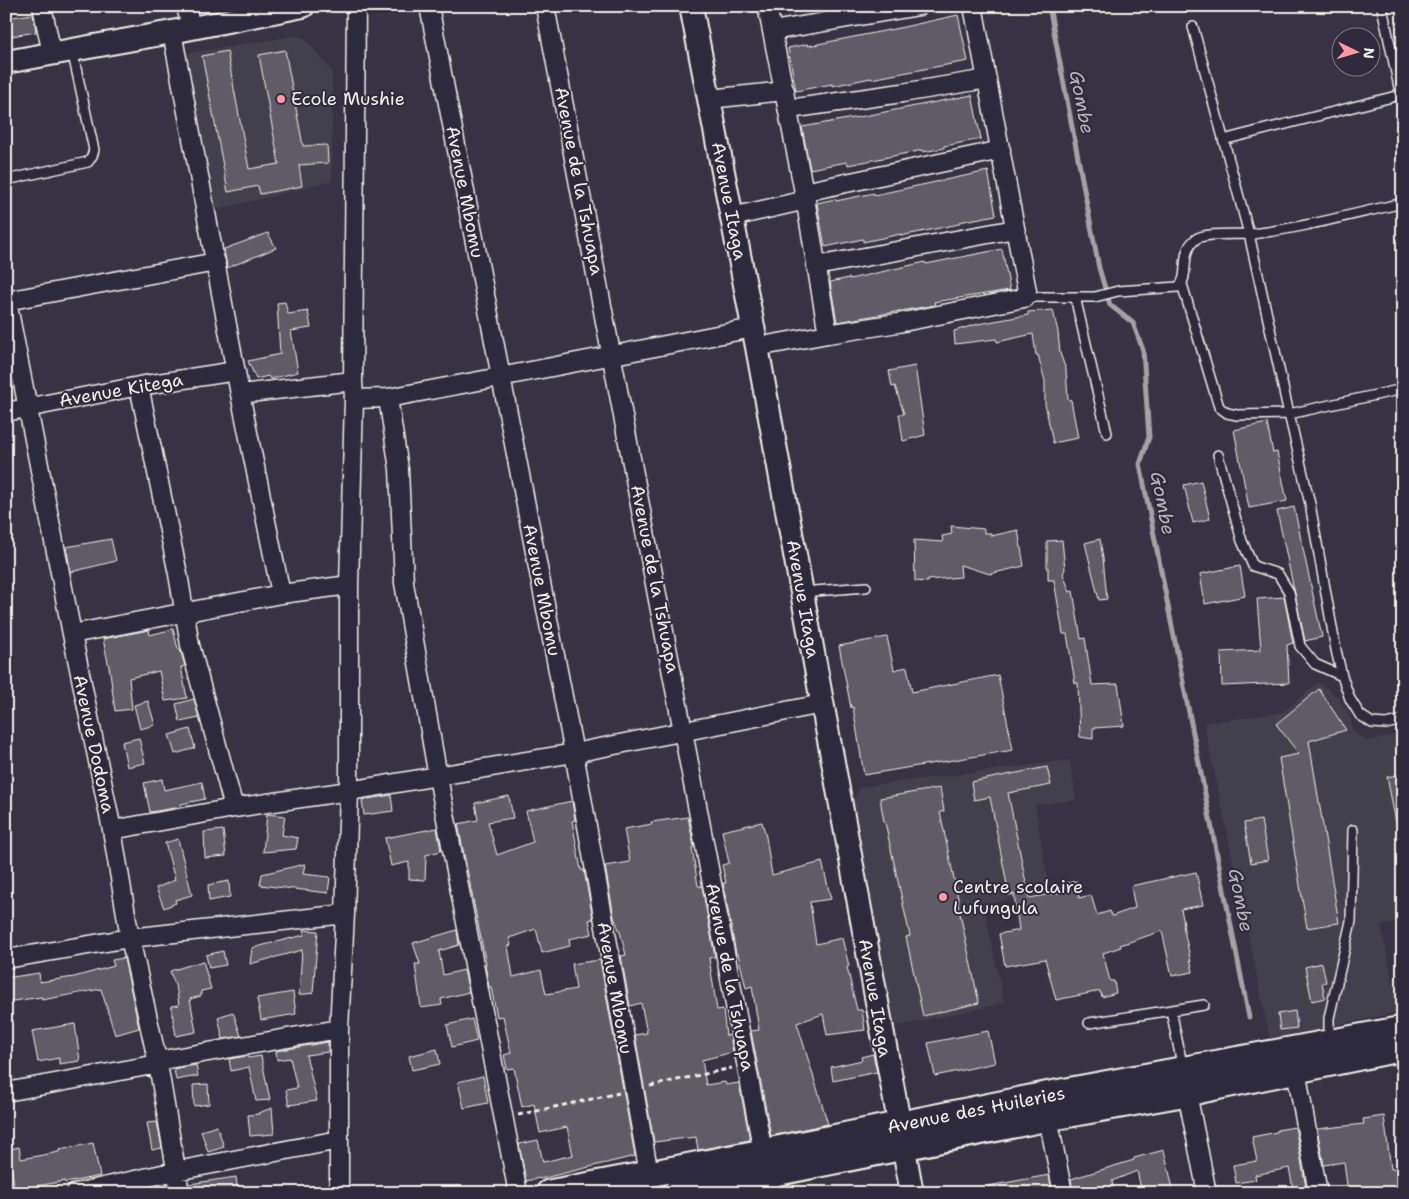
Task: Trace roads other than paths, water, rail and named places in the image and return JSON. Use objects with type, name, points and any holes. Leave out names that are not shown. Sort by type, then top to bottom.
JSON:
[{"type":"main road","name":"Avenue des Huileries","points":[[901,1137],[1048,1118],[1329,1042],[1403,1029]]},
{"type":"main road","name":"Avenue des Huileries","points":[[676,1193],[767,1173],[1045,1096],[1296,1070],[1403,1048]]},
{"type":"main road","name":"Avenue des Huileries","points":[[549,1193],[649,1174],[767,1173]]},
{"type":"street","points":[[42,6],[62,51]]},
{"type":"street","points":[[186,6],[181,30],[216,262],[240,394],[281,594]]},
{"type":"street","points":[[6,62],[303,6]]},
{"type":"street","points":[[339,1193],[339,1029],[349,791],[350,586],[354,399],[356,6]]},
{"type":"street","name":"Avenue Mbomu","points":[[429,6],[574,753],[649,1174]]},
{"type":"street","name":"Avenue de la Tshuapa","points":[[546,6],[767,1173]]},
{"type":"street","name":"Avenue Itaga","points":[[691,6],[755,338],[912,1193]]},
{"type":"street","points":[[767,6],[789,109],[828,334]]},
{"type":"street","points":[[772,31],[919,6]]},
{"type":"street","points":[[354,399],[388,398],[612,355],[755,338],[828,334],[898,323],[1024,298],[1027,292],[973,6]]},
{"type":"street","points":[[789,109],[988,79]]},
{"type":"street","points":[[709,99],[785,91]]},
{"type":"street","points":[[732,217],[805,196],[1001,150]]},
{"type":"street","points":[[816,266],[1015,229]]},
{"type":"street","points":[[7,300],[216,262]]},
{"type":"street","name":"Avenue Dodoma","points":[[7,300],[112,830],[130,938],[157,1063],[180,1193]]},
{"type":"street","name":"Avenue Kitega","points":[[6,412],[139,386],[236,371]]},
{"type":"street","points":[[240,394],[353,381]]},
{"type":"street","points":[[139,386],[190,645],[234,808]]},
{"type":"street","points":[[388,398],[399,469],[404,583],[438,777],[518,1193]]},
{"type":"street","points":[[72,634],[281,594],[350,586]]},
{"type":"street","points":[[112,830],[234,808],[438,777],[574,753],[822,704]]},
{"type":"street","points":[[6,959],[130,938],[345,914]]},
{"type":"street","points":[[6,1092],[339,1029]]},
{"type":"street","points":[[1296,1070],[1318,1193]]},
{"type":"street","points":[[1185,1081],[1207,1193]]},
{"type":"street","points":[[1048,1118],[1064,1193]]},
{"type":"street","points":[[76,1193],[176,1171],[338,1140]]},
{"type":"lane","points":[[1382,7],[1403,106]]},
{"type":"lane","points":[[1193,27],[1249,234],[1310,504],[1342,676],[1350,699],[1360,716],[1372,723],[1386,724],[1403,720]]},
{"type":"lane","points":[[6,180],[88,162],[92,156],[94,150],[62,51]]},
{"type":"lane","points":[[1223,140],[1400,95]]},
{"type":"lane","points":[[1403,203],[1292,228],[1249,234],[1204,236],[1195,239],[1187,250],[1182,284],[1219,407],[1227,413],[1237,415],[1289,414],[1403,389]]},
{"type":"lane","points":[[1024,298],[1095,297],[1118,291],[1164,289],[1178,287],[1182,284]]},
{"type":"lane","points":[[1075,296],[1107,433]]},
{"type":"lane","points":[[1218,454],[1242,541],[1253,566],[1278,574],[1289,592],[1300,646],[1305,654],[1314,664],[1342,676]]},
{"type":"lane","points":[[802,592],[866,588]]},
{"type":"lane","points":[[1329,1042],[1329,1018],[1350,921],[1354,830]]},
{"type":"lane","points":[[1089,1023],[1204,1005]]},
{"type":"lane","points":[[1171,1010],[1185,1081]]},
{"type":"waterway","name":"Gombe","points":[[1049,6],[1099,268],[1110,305],[1133,323],[1143,350],[1149,437],[1140,464],[1249,1017]]},
{"type":"place","name":"Ecole Mushie","points":[[281,99]]},
{"type":"place","name":"Centre scolaire Lufungula","points":[[943,897]]}]
